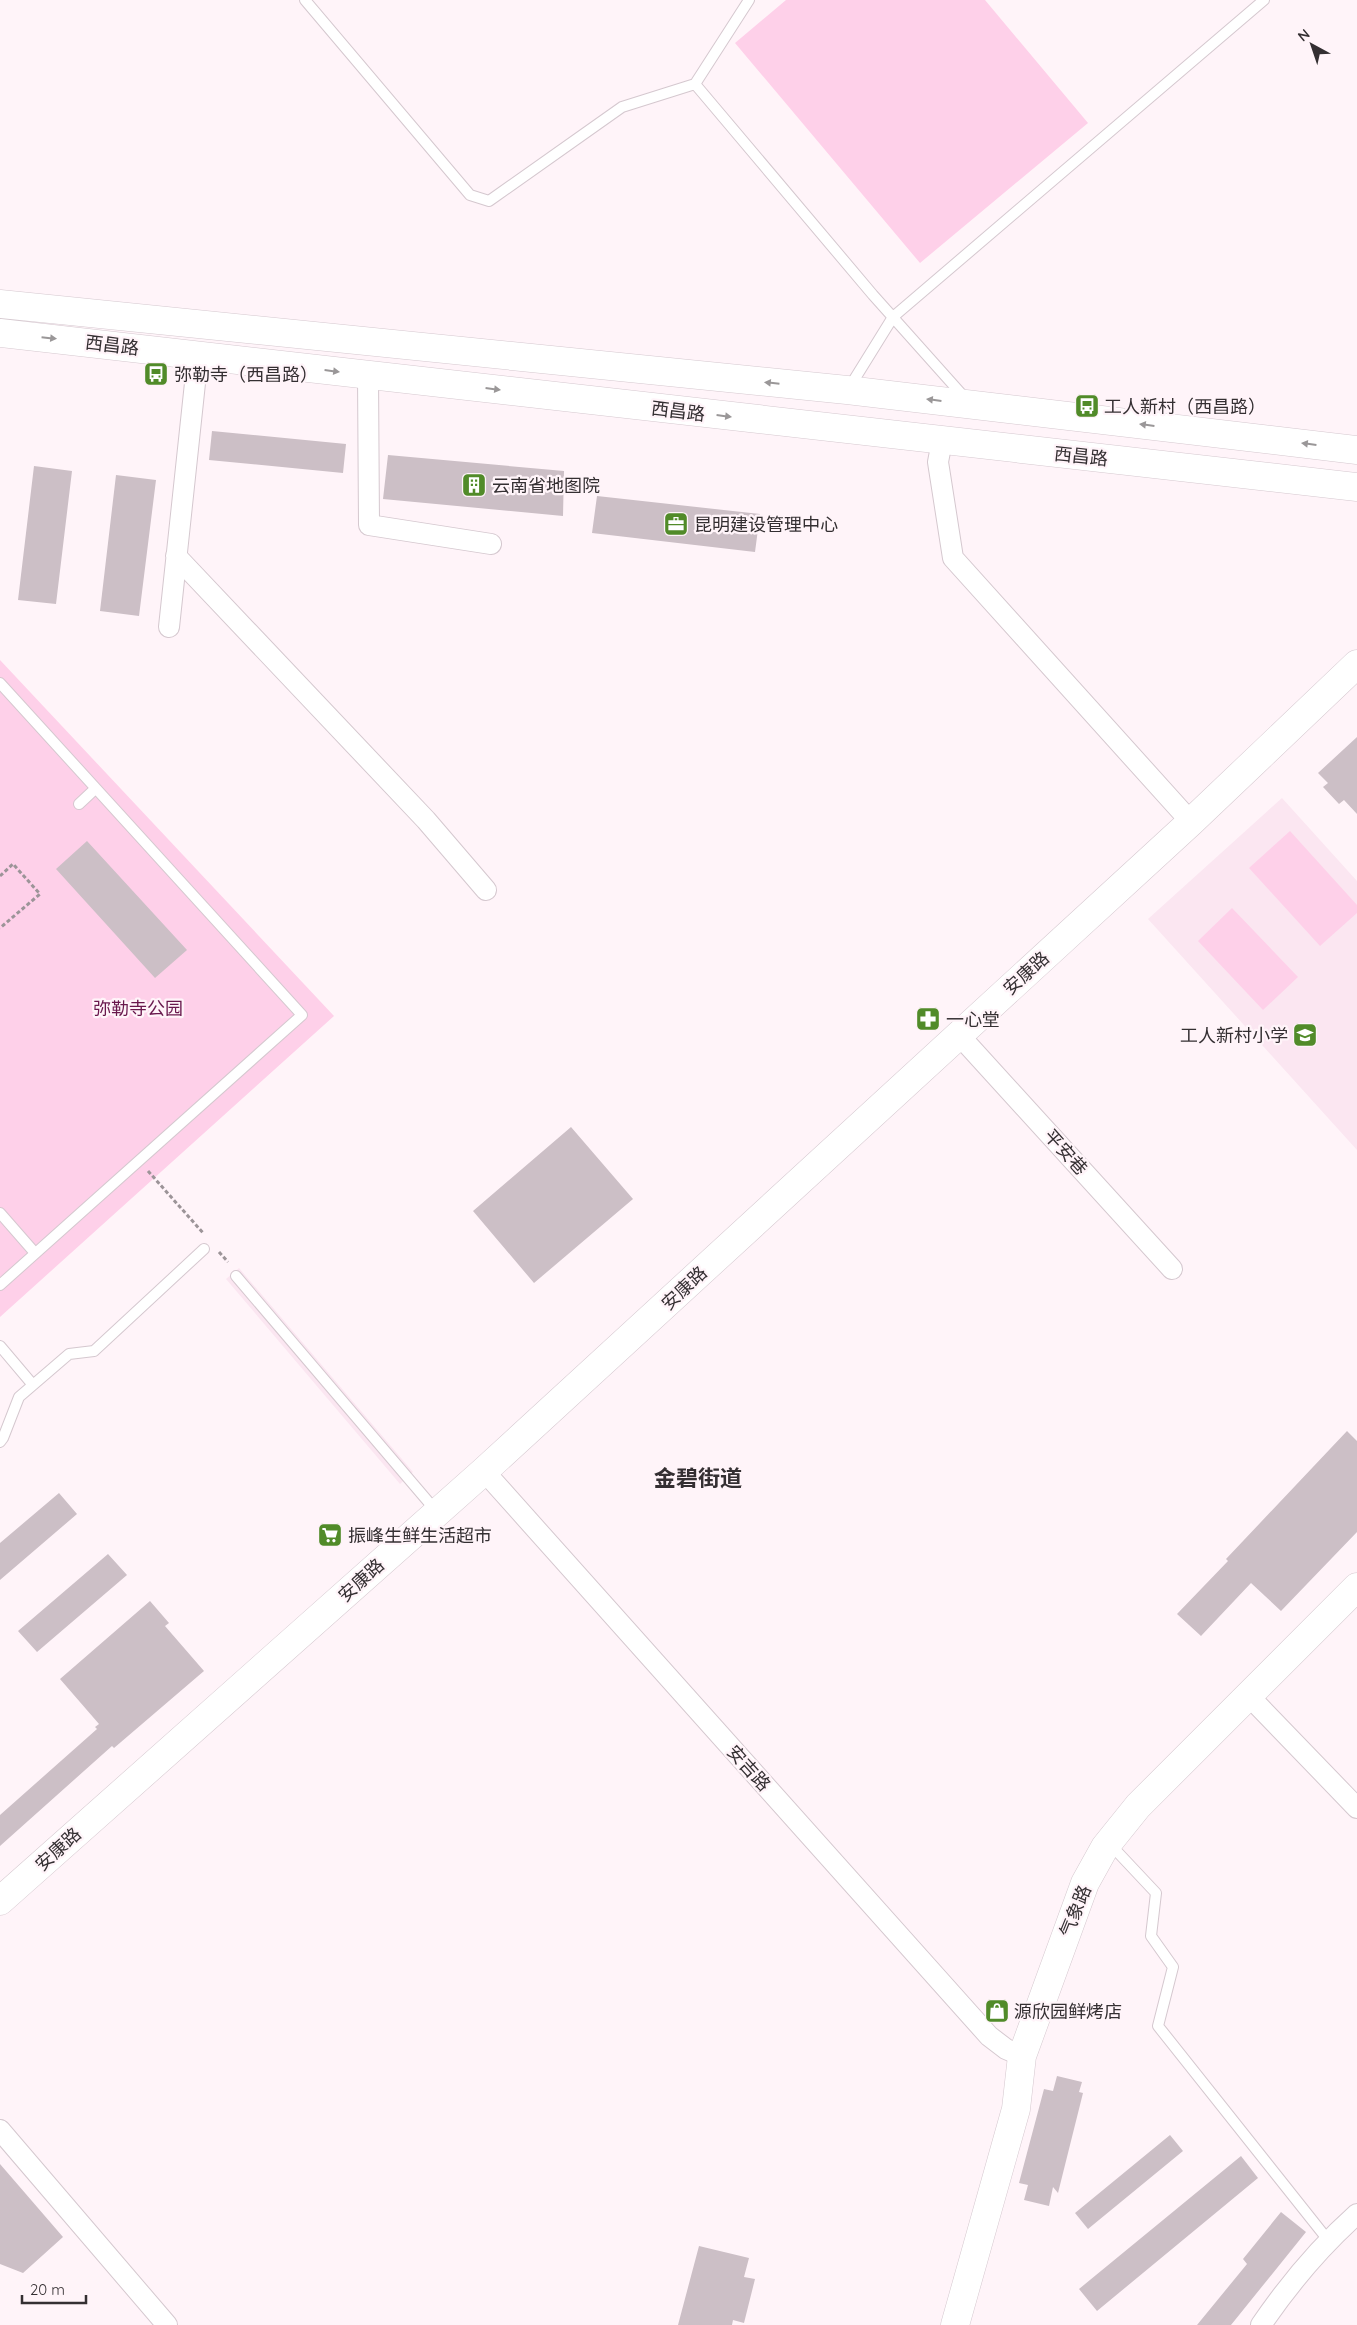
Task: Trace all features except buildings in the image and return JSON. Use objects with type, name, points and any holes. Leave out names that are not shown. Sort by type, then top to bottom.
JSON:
[{"type":"main road","name":"西昌路","points":[[0,304],[848,390],[1357,450]]},
{"type":"main road","name":"西昌路","points":[[0,333],[1357,488]]},
{"type":"main road","name":"安康路","points":[[0,1901],[484,1471],[1191,822],[1357,664]]},
{"type":"main road","name":"气象路","points":[[955,2325],[1016,2109],[1022,2056],[1085,1883],[1108,1842],[1138,1806],[1357,1587]]},
{"type":"street","points":[[169,627],[198,356]]},
{"type":"street","points":[[368,375],[369,525],[491,544]]},
{"type":"street","points":[[942,441],[938,462],[953,558],[1191,822]]},
{"type":"street","points":[[176,556],[426,820],[486,890]]},
{"type":"street","name":"平安巷","points":[[959,1035],[1172,1268]]},
{"type":"street","name":"安吉路","points":[[484,1471],[989,2036],[1006,2049],[1022,2056]]},
{"type":"street","points":[[1248,1695],[1357,1808]]},
{"type":"street","points":[[0,2130],[167,2325]]},
{"type":"street","points":[[1260,2325],[1286,2287],[1328,2240],[1357,2214]]},
{"type":"lane","points":[[305,0],[470,195],[489,201],[622,107],[695,84],[749,0]]},
{"type":"lane","points":[[848,390],[893,317],[1264,0]]},
{"type":"lane","points":[[695,84],[970,405]]},
{"type":"lane","points":[[0,683],[302,1015],[0,1285]]},
{"type":"lane","points":[[80,804],[95,789]]},
{"type":"lane","points":[[0,1212],[35,1253]]},
{"type":"lane","points":[[0,1442],[19,1397],[69,1354],[94,1351],[207,1245]]},
{"type":"lane","points":[[236,1276],[437,1512]]},
{"type":"lane","points":[[0,1346],[33,1385]]},
{"type":"lane","points":[[1108,1842],[1156,1893],[1151,1936],[1173,1967],[1158,2026],[1328,2240]]},
{"type":"path","points":[[0,876],[13,864],[40,894],[0,928]]},
{"type":"path","points":[[139,1161],[207,1245]]},
{"type":"path","points":[[216,1248],[229,1263],[236,1276]]},
{"type":"shaded area","name":"工人新村小学","points":[[1282,798],[1357,881],[1357,1150],[1148,919]]},
{"type":"shaded area","points":[[239,1268],[413,1472],[400,1484],[226,1279]]},
{"type":"green space","points":[[786,0],[985,0],[1088,123],[920,263],[735,43]]},
{"type":"green space","name":"弥勒寺公园","points":[[0,660],[334,1016],[0,1317]]},
{"type":"green space","points":[[1290,831],[1357,905],[1357,913],[1320,946],[1249,868]]},
{"type":"green space","points":[[1232,908],[1298,977],[1263,1010],[1198,941]]},
{"type":"place","name":"弥勒寺（西昌路）","points":[[156,374]]},
{"type":"place","name":"工人新村（西昌路）","points":[[1087,406]]},
{"type":"place","name":"云南省地图院","points":[[474,485]]},
{"type":"place","name":"昆明建设管理中心","points":[[676,524]]},
{"type":"place","name":"一心堂","points":[[928,1019]]},
{"type":"place","name":"工人新村小学","points":[[1305,1035]]},
{"type":"place","name":"振峰生鲜生活超市","points":[[330,1535]]},
{"type":"place","name":"源欣园鲜烤店","points":[[997,2011]]},
{"type":"district","name":"金碧街道","points":[[698,1478]]}]
